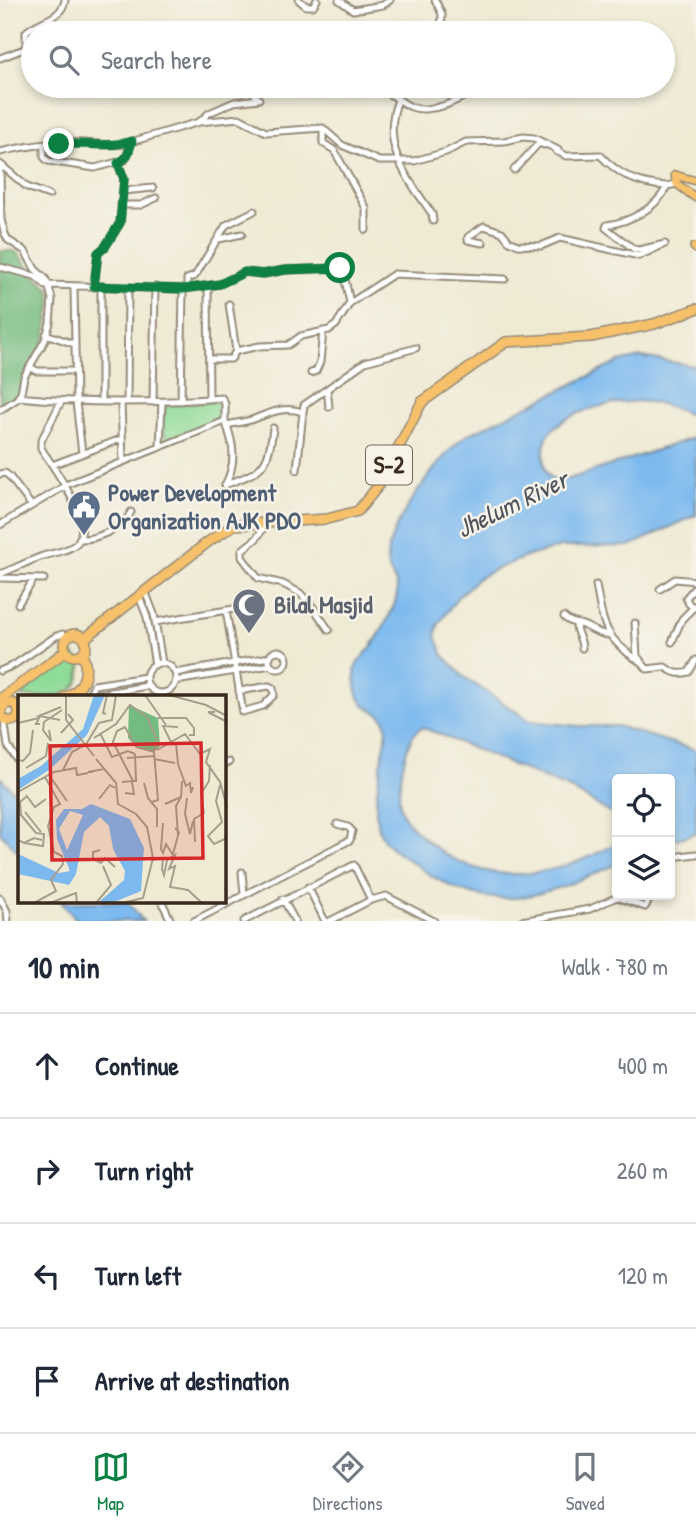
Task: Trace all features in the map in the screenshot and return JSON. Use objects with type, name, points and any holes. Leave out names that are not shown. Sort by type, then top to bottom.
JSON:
[{"type":"highway","name":"S-2","points":[[84,639],[208,542],[234,525],[327,520],[358,510],[379,485],[422,402],[506,342],[592,337],[654,324],[696,309]]},
{"type":"highway","points":[[75,634],[84,639],[86,646],[82,654],[74,656],[66,651],[65,643],[68,637],[75,634]]},
{"type":"highway","points":[[2,708],[24,682],[66,651]]},
{"type":"highway","points":[[70,695],[83,682],[86,662],[82,654]]},
{"type":"highway","points":[[2,708],[9,704],[18,707]]},
{"type":"highway","points":[[2,708],[12,721],[18,716]]},
{"type":"main road","points":[[696,181],[675,175],[677,184],[696,198]]},
{"type":"street","points":[[41,21],[56,15],[64,8],[65,0]]},
{"type":"street","points":[[299,0],[306,6],[313,6],[315,0]]},
{"type":"street","points":[[339,0],[353,10],[383,5],[390,0]]},
{"type":"street","points":[[435,0],[442,14],[442,21]]},
{"type":"street","points":[[0,58],[21,50]]},
{"type":"street","points":[[199,122],[209,113],[233,102],[258,98]]},
{"type":"street","points":[[395,98],[402,104],[418,109],[430,109],[463,98]]},
{"type":"street","points":[[398,100],[392,127],[395,155],[432,214],[433,221]]},
{"type":"street","points":[[0,152],[44,145],[84,143],[113,146],[199,122],[239,118],[266,132],[312,128],[325,130],[342,145],[379,161],[414,161],[446,152],[466,142],[504,141],[523,137],[534,138],[558,150],[557,152]]},
{"type":"street","points":[[325,130],[323,144],[334,150],[366,208],[366,230]]},
{"type":"street","points":[[44,145],[44,157],[48,160],[95,167],[125,160],[132,141]]},
{"type":"street","points":[[514,170],[539,143],[566,156],[600,155],[631,180],[652,186],[677,184]]},
{"type":"street","points":[[101,402],[95,260],[120,223],[124,179],[118,163]]},
{"type":"street","points":[[0,166],[27,187],[49,195]]},
{"type":"street","points":[[0,166],[1,212],[5,234],[8,240],[25,251],[35,270],[45,278],[51,294],[47,334],[24,377],[18,397],[0,410]]},
{"type":"street","points":[[483,243],[468,240],[468,237],[484,226],[502,232],[509,241],[518,245],[541,246],[560,238],[632,255],[647,254],[665,244],[634,249],[606,228],[607,225],[619,223],[645,211],[665,192],[667,186]]},
{"type":"street","points":[[123,191],[153,188]]},
{"type":"street","points":[[121,205],[141,205],[156,198]]},
{"type":"street","points":[[181,401],[187,279],[195,276],[226,225],[254,211]]},
{"type":"street","points":[[219,239],[242,234]]},
{"type":"street","points":[[0,267],[35,276],[49,288],[51,294]]},
{"type":"street","points":[[49,285],[74,288],[97,286],[185,289],[220,284],[245,272],[263,274],[285,270],[340,268],[343,270],[350,303]]},
{"type":"street","points":[[236,351],[260,346],[288,345],[301,336],[323,331],[335,325],[350,303],[389,276],[400,272],[505,279]]},
{"type":"street","points":[[208,286],[209,399]]},
{"type":"street","points":[[153,402],[155,287]]},
{"type":"street","points":[[74,288],[76,402],[82,453]]},
{"type":"street","points":[[123,461],[121,439],[128,288]]},
{"type":"street","points":[[209,359],[232,359],[236,351],[229,304]]},
{"type":"street","points":[[311,373],[316,371],[320,362],[323,331]]},
{"type":"street","points":[[47,334],[74,344]]},
{"type":"street","points":[[297,471],[304,405],[365,362],[415,348]]},
{"type":"street","points":[[30,367],[37,371],[75,371]]},
{"type":"street","points":[[327,389],[330,407]]},
{"type":"street","points":[[18,397],[61,402],[162,402],[222,398],[234,447],[233,462],[225,485],[253,474],[260,468],[270,455],[273,428]]},
{"type":"street","points":[[0,576],[41,557],[68,549],[79,539],[80,520],[66,485],[41,448],[41,441],[61,402]]},
{"type":"street","points":[[160,446],[162,402]]},
{"type":"street","points":[[0,525],[66,485],[160,446],[226,423],[254,419],[281,409],[303,412]]},
{"type":"street","points":[[52,465],[121,439]]},
{"type":"street","points":[[0,474],[9,476],[31,505]]},
{"type":"street","points":[[79,539],[89,540],[125,522],[131,512]]},
{"type":"street","points":[[267,523],[256,539],[242,550],[242,557],[258,578],[283,584],[300,593],[329,630]]},
{"type":"street","points":[[0,576],[44,579]]},
{"type":"street","points":[[18,604],[34,579]]},
{"type":"street","points":[[660,590],[675,579],[696,581]]},
{"type":"street","points":[[596,585],[600,611],[608,635],[649,671],[665,667],[674,673],[684,673],[693,668],[696,660]]},
{"type":"street","points":[[672,642],[682,619],[695,607],[689,604],[686,598],[696,586]]},
{"type":"street","points":[[142,593],[155,622],[158,664]]},
{"type":"street","points":[[142,593],[158,664]]},
{"type":"street","points":[[155,622],[258,605]]},
{"type":"street","points":[[226,610],[237,671],[239,691],[242,709],[263,706],[274,695],[273,688],[270,687],[239,691]]},
{"type":"street","points":[[564,617],[576,625],[608,635]]},
{"type":"street","points":[[635,623],[637,653],[641,663]]},
{"type":"street","points":[[576,625],[582,648]]},
{"type":"street","points":[[0,671],[14,665],[56,636],[63,634],[68,637]]},
{"type":"street","points":[[279,652],[286,658],[286,664],[281,668],[271,665],[175,677],[270,657],[279,652]]},
{"type":"street","points":[[270,657],[271,665]]},
{"type":"street","points":[[158,664],[171,667],[175,677],[166,695],[152,691],[146,677],[149,669],[158,664]]},
{"type":"street","points":[[146,677],[94,685],[92,691],[93,695],[148,686]]},
{"type":"street","points":[[2,708],[8,746],[18,761]]},
{"type":"street","points":[[226,904],[350,840],[352,831],[337,824]]},
{"type":"street","points":[[675,857],[696,854]]},
{"type":"street","points":[[244,921],[354,865],[371,900]]},
{"type":"street","points":[[242,872],[244,894]]},
{"type":"street","points":[[308,887],[328,921],[371,900],[386,896],[434,921]]},
{"type":"street","points":[[0,898],[7,911],[8,921]]},
{"type":"street","points":[[283,899],[295,921]]},
{"type":"street","points":[[521,921],[590,909],[612,899]]},
{"type":"street","points":[[625,900],[645,907],[649,900]]},
{"type":"street","points":[[163,904],[171,921]]},
{"type":"street","points":[[194,921],[225,904]]},
{"type":"street","points":[[259,913],[263,921]]},
{"type":"green space","points":[[0,251],[14,251],[20,255],[32,273],[49,288],[52,299],[45,340],[24,377],[21,393],[0,410]]},
{"type":"green space","points":[[220,401],[223,409],[221,420],[166,441],[162,423],[166,405]]},
{"type":"green space","points":[[72,652],[81,663],[79,680],[72,690],[66,693],[24,695]]},
{"type":"water","name":"Jhelum River","points":[[641,357],[696,366],[696,417],[649,402],[620,403],[586,410],[570,417],[548,436],[544,449],[545,469],[552,479],[569,479],[696,437],[696,515],[630,546],[561,547],[528,556],[494,570],[478,578],[458,597],[438,625],[436,636],[444,656],[464,677],[530,721],[577,726],[617,726],[696,750],[696,833],[675,839],[675,774],[612,774],[612,814],[572,790],[422,727],[412,739],[404,760],[399,791],[401,810],[411,826],[453,859],[476,868],[523,874],[570,864],[612,846],[612,866],[565,886],[517,898],[493,898],[469,893],[444,883],[417,866],[390,846],[379,830],[377,793],[387,729],[381,715],[366,706],[358,695],[355,669],[381,632],[397,596],[396,584],[388,566],[389,545],[405,510],[417,492],[444,457],[467,435],[619,362]]},
{"type":"water","points":[[0,777],[18,796],[18,852],[0,832]]},
{"type":"water","points":[[63,904],[130,904],[143,921],[78,921]]},
{"type":"place","name":"Power Development Organization AJK PDO","points":[[84,537]]},
{"type":"place","name":"Bilal Masjid","points":[[249,635]]},
{"type":"route","points":[[59,144],[113,146],[132,141],[128,156],[118,163],[124,179],[120,199],[120,223],[95,260],[94,286],[183,289],[220,284],[245,272],[269,274],[285,270],[340,268]]}]
